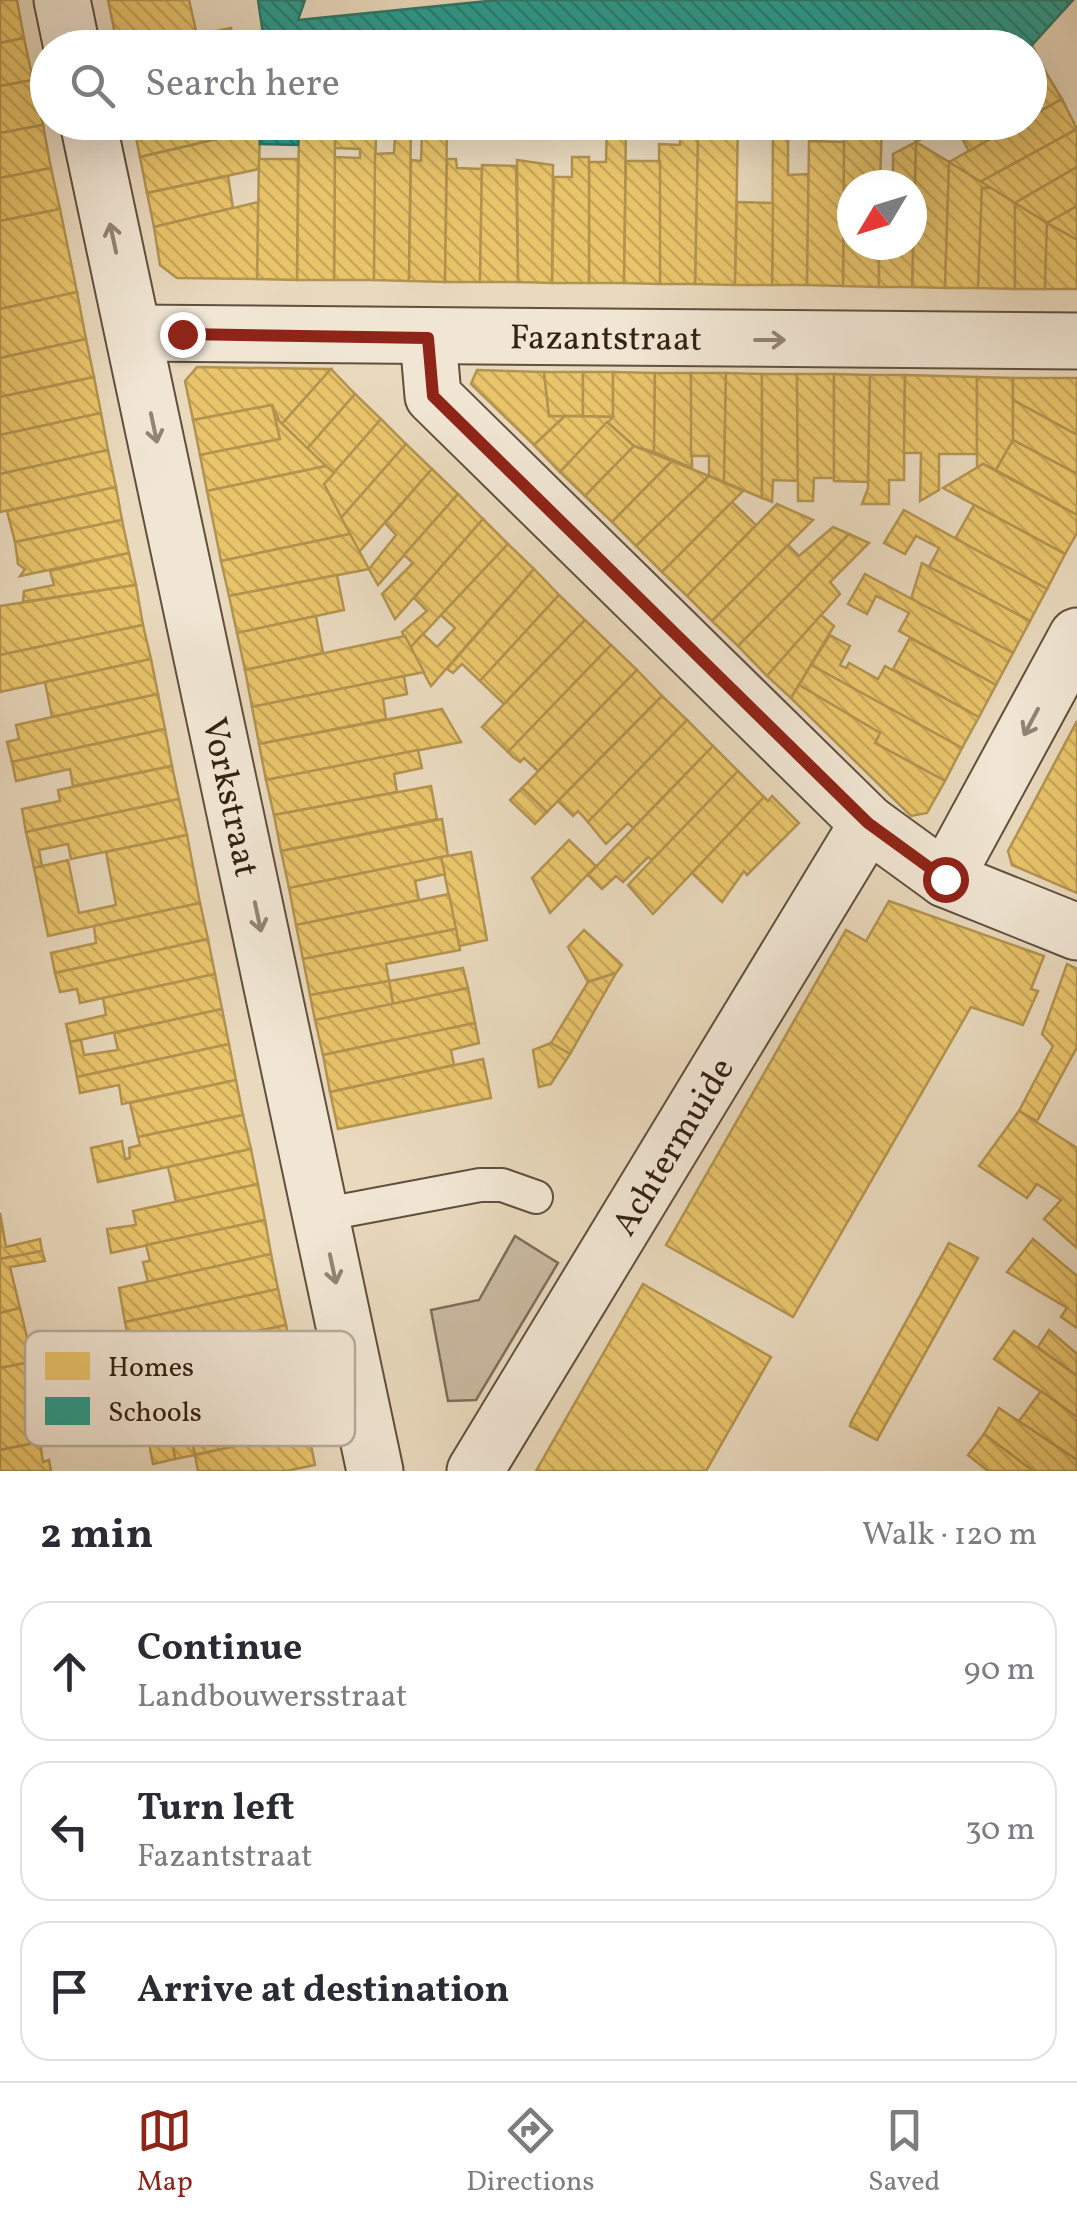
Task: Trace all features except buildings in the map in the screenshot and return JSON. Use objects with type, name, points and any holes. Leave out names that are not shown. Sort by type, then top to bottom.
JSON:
[{"type":"street","points":[[62,0],[68,30]]},
{"type":"street","name":"Vorkstraat","points":[[92,140],[346,1331]]},
{"type":"street","name":"Fazantstraat","points":[[134,333],[1077,341]]},
{"type":"street","points":[[428,338],[433,396],[868,823],[945,879],[1077,932]]},
{"type":"street","points":[[945,879],[1077,636]]},
{"type":"street","name":"Achtermuide","points":[[475,1471],[868,823]]},
{"type":"street","name":"Vorkstraat","points":[[355,1374],[375,1471]]},
{"type":"lane","points":[[322,1215],[480,1185],[502,1184],[536,1196]]},
{"type":"shaded area","points":[[515,1236],[558,1263],[476,1400],[448,1401],[431,1310],[479,1300]]},
{"type":"route","points":[[182,334],[428,338],[433,396],[868,823],[945,879]]}]
